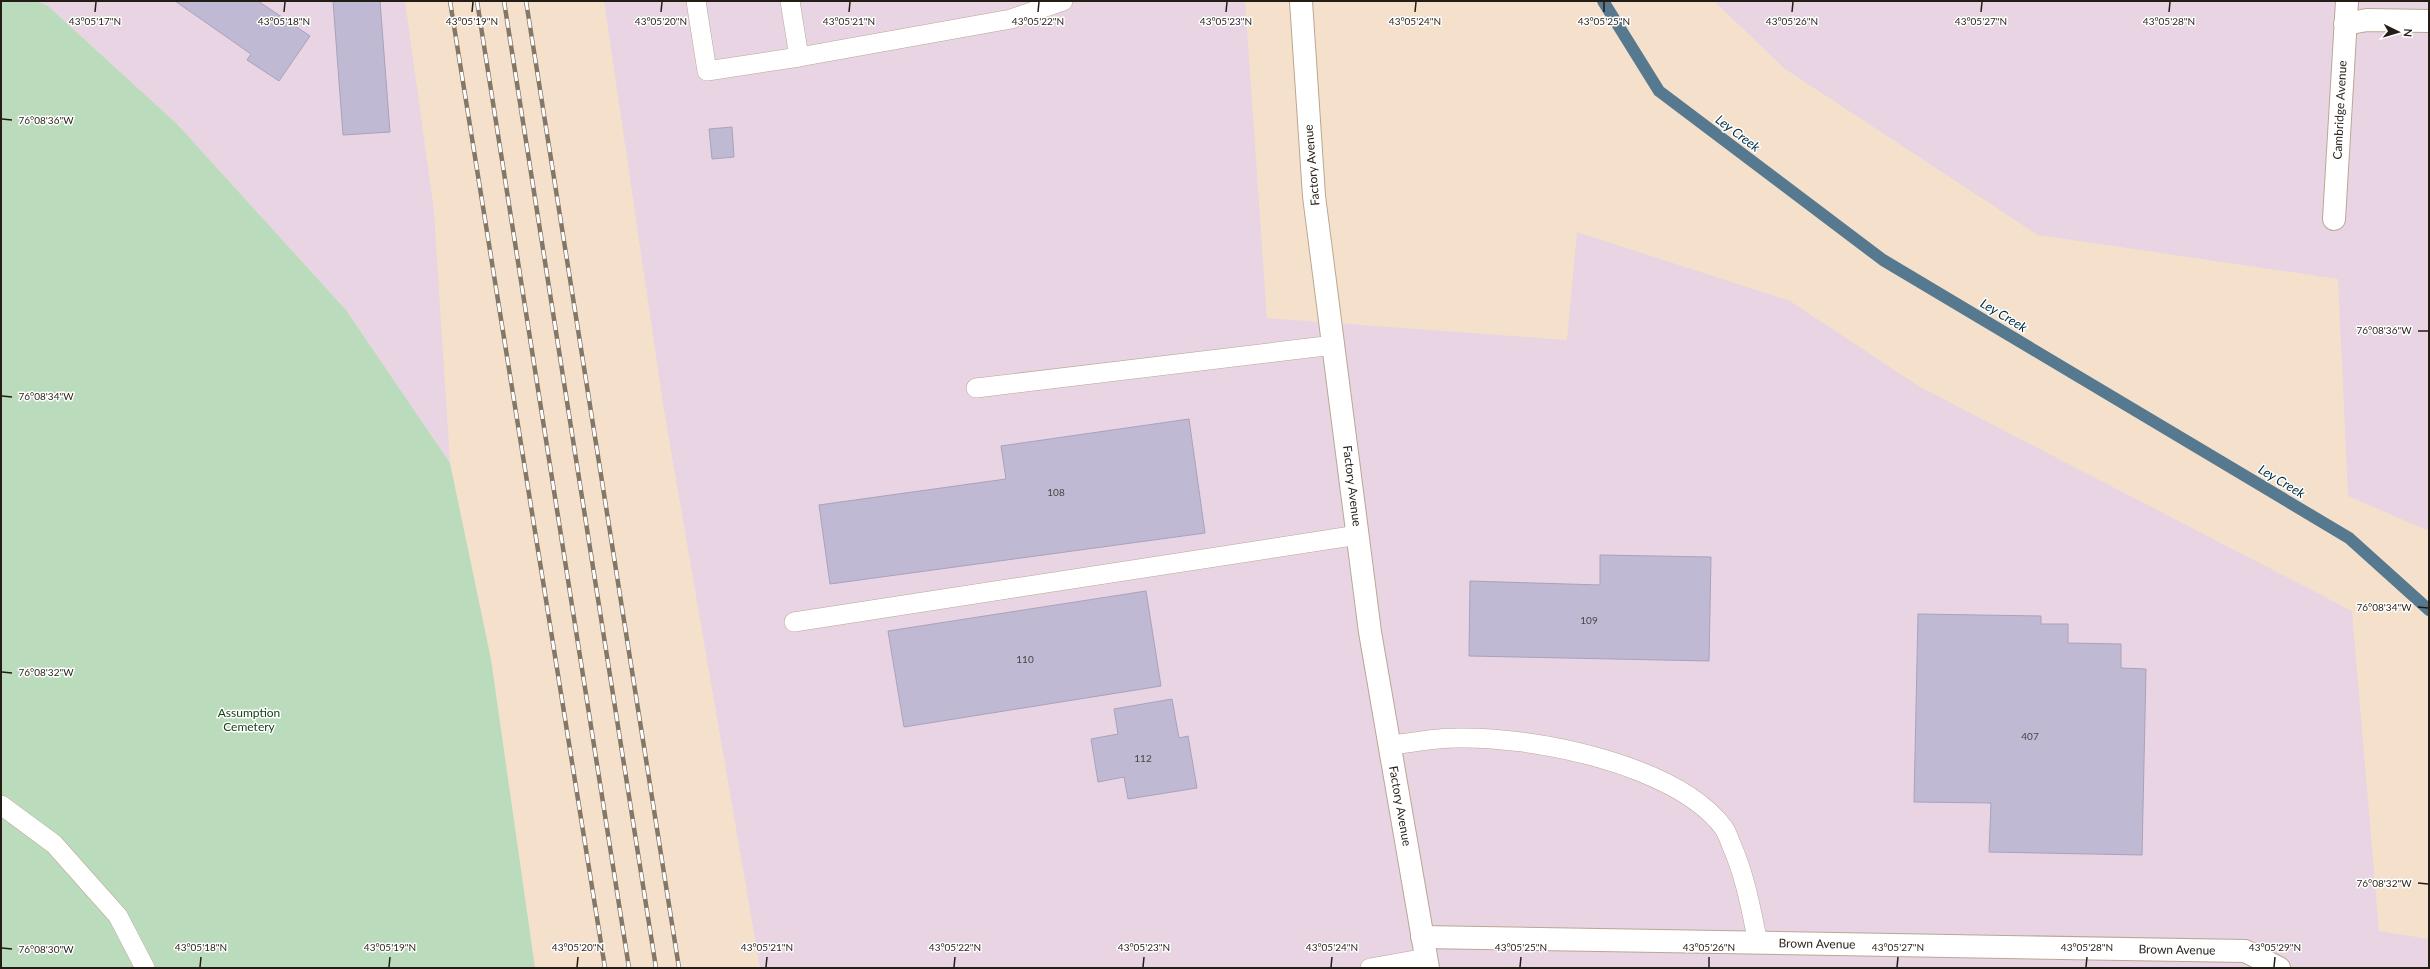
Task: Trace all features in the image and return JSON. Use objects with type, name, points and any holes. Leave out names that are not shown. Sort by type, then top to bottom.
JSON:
[{"type":"street","name":"Factory Avenue","points":[[1301,1],[1314,196],[1370,632],[1427,963]]},
{"type":"street","name":"Cambridge Avenue","points":[[2334,219],[2347,1]]},
{"type":"street","points":[[2345,24],[2367,20],[2429,21]]},
{"type":"street","name":"Brown Avenue","points":[[1422,937],[2245,952],[2279,968]]},
{"type":"lane","points":[[696,1],[707,71],[800,57],[1011,19],[1063,1]]},
{"type":"lane","points":[[790,1],[800,57]]},
{"type":"lane","points":[[976,388],[1334,345]]},
{"type":"lane","points":[[794,622],[1358,534]]},
{"type":"lane","points":[[1390,745],[1455,738],[1517,741],[1573,751],[1644,772],[1690,797],[1724,828],[1741,867],[1758,943]]},
{"type":"lane","points":[[1,805],[54,844],[118,916],[145,968]]},
{"type":"lane","points":[[1370,968],[1427,963]]},
{"type":"shaded area","points":[[36,1],[405,1],[434,211],[450,463],[346,310],[177,124],[48,6]]},
{"type":"shaded area","points":[[604,1],[1245,1],[1267,318],[1567,340],[1577,232],[1790,301],[1920,387],[2352,611],[2379,931],[2429,939],[2429,968],[760,968],[663,404]]},
{"type":"shaded area","points":[[1714,1],[2429,1],[2429,531],[2348,496],[2338,279],[2038,235],[1785,69]]},
{"type":"green space","name":"Assumption Cemetery","points":[[1,1],[36,1],[48,6],[177,124],[346,310],[450,463],[491,659],[535,968],[1,968]]},
{"type":"building","points":[[175,1],[258,1],[310,36],[279,81],[247,60],[251,54]]},
{"type":"building","points":[[333,1],[380,1],[390,132],[343,135]]},
{"type":"building","points":[[732,127],[734,157],[712,159],[709,129]]},
{"type":"building","points":[[1189,419],[1205,533],[830,584],[819,505],[1006,479],[1001,446]]},
{"type":"building","points":[[1600,555],[1711,557],[1709,661],[1469,656],[1470,581],[1600,585]]},
{"type":"building","points":[[1146,591],[1161,686],[904,727],[888,631]]},
{"type":"building","points":[[1918,614],[2041,616],[2041,624],[2068,624],[2068,643],[2121,644],[2121,668],[2146,669],[2142,855],[1989,852],[1991,803],[1914,802]]},
{"type":"building","points":[[1172,699],[1179,738],[1188,736],[1197,788],[1128,799],[1124,777],[1098,782],[1091,739],[1118,734],[1114,709]]},
{"type":"waterway","name":"Ley Creek","points":[[1603,1],[1659,91],[1883,260],[2349,538],[2429,610]]},
{"type":"railway","points":[[450,1],[605,968]]},
{"type":"railway","points":[[477,1],[629,968]]},
{"type":"railway","points":[[504,1],[656,968]]},
{"type":"railway","points":[[526,1],[679,968]]}]
